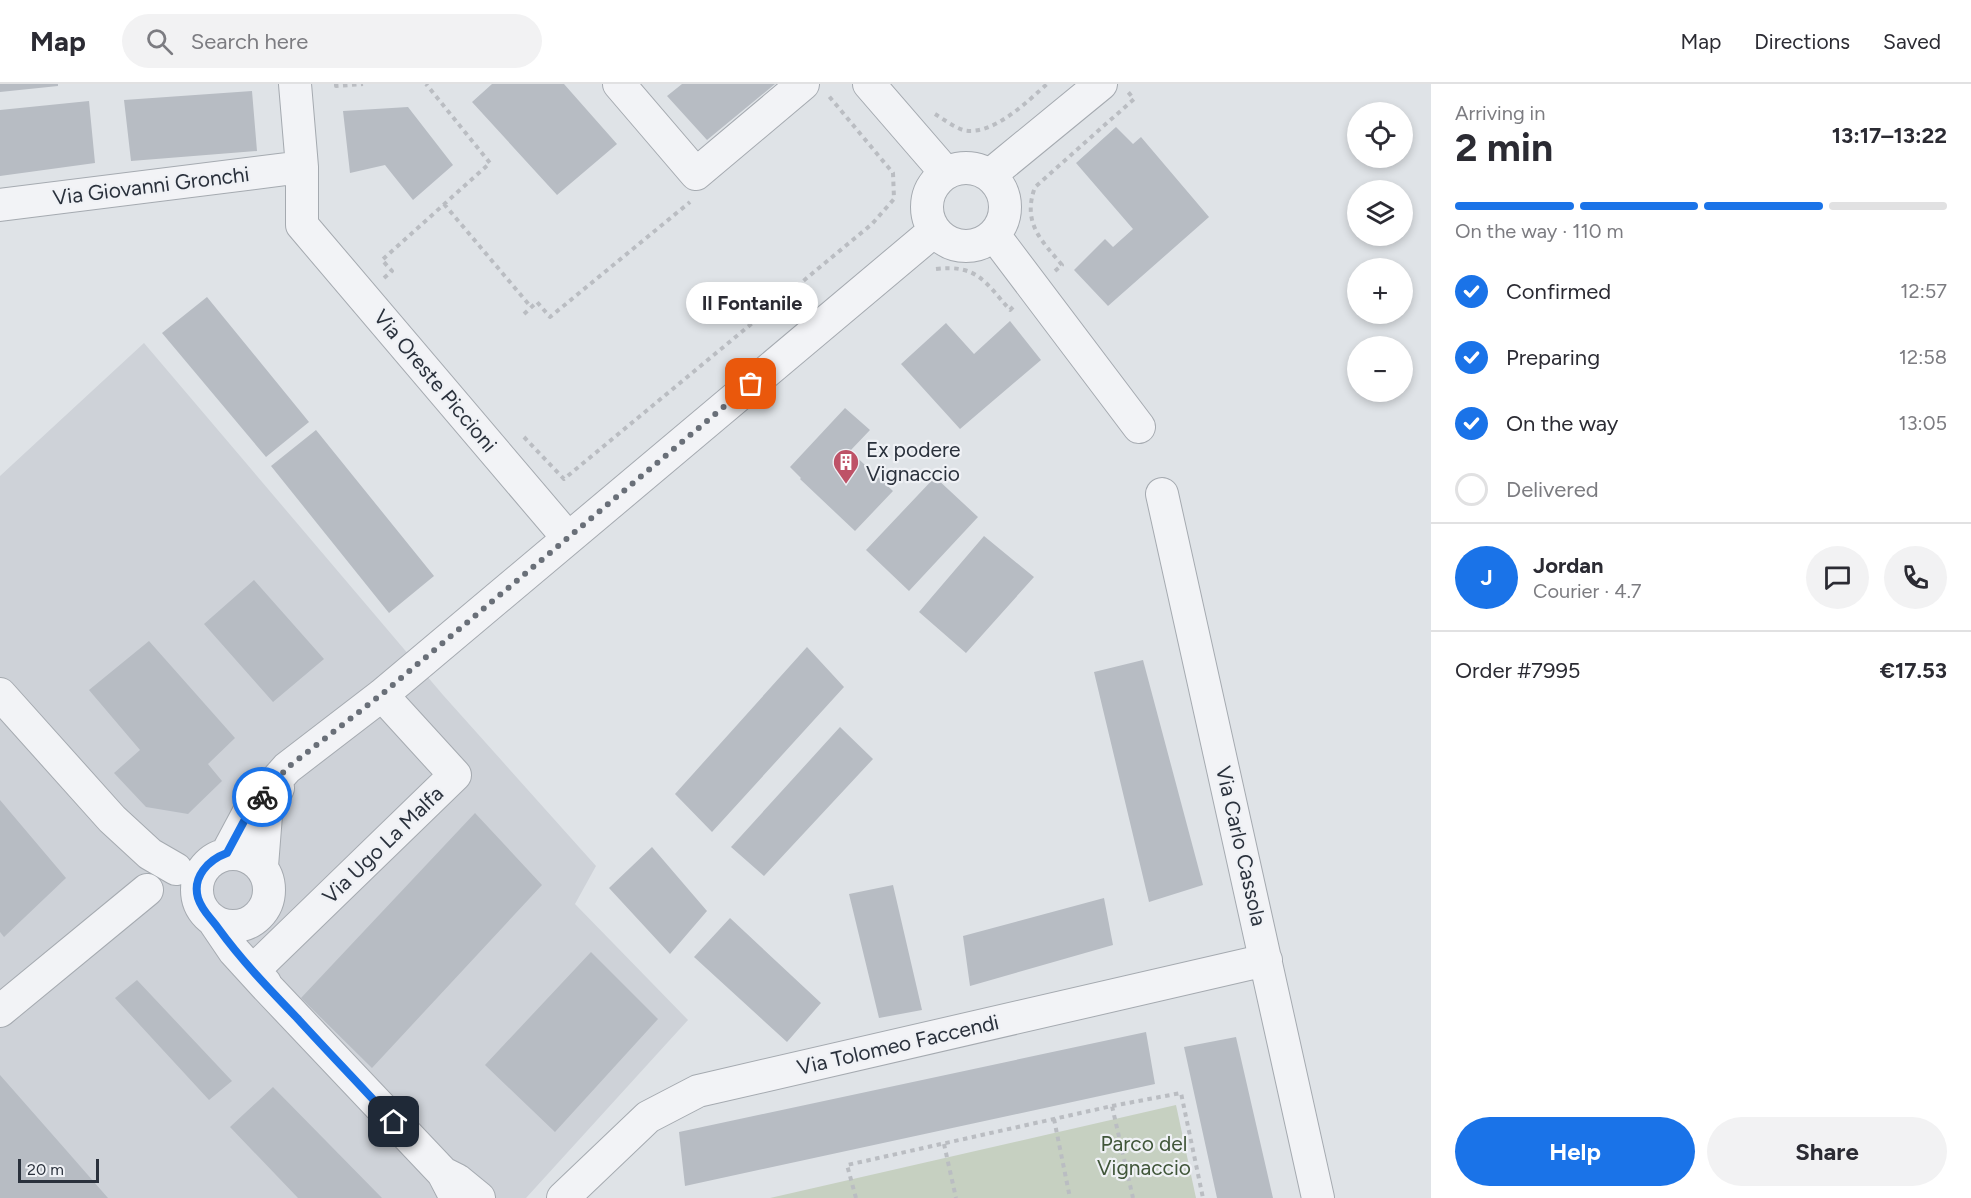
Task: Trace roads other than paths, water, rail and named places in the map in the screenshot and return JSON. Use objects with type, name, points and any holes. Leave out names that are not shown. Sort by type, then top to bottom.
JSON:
[{"type":"street","points":[[295,84],[302,167]]},
{"type":"street","points":[[619,84],[696,174],[814,88]]},
{"type":"street","points":[[869,84],[946,173]]},
{"type":"street","points":[[990,175],[1101,84]]},
{"type":"street","name":"Via Giovanni Gronchi","points":[[0,205],[302,167]]},
{"type":"street","name":"Via Oreste Piccioni","points":[[302,167],[302,225],[568,538]]},
{"type":"street","points":[[968,167],[990,175],[999,185],[1005,197],[1006,211],[1002,224],[994,235],[983,243],[970,247],[956,246],[944,240],[934,231],[928,219],[926,206],[935,181],[957,168],[968,167]]},
{"type":"street","points":[[479,1198],[458,1180],[449,1186],[262,975],[234,951],[197,896],[197,883],[201,872],[218,858],[250,810],[287,768],[382,694],[934,231]]},
{"type":"street","points":[[994,235],[1140,427]]},
{"type":"street","name":"Via Carlo Cassola","points":[[1162,494],[1318,1198]]},
{"type":"street","points":[[0,694],[112,819],[150,854],[176,869]]},
{"type":"street","name":"Via Ugo La Malfa","points":[[262,975],[455,775],[382,694]]},
{"type":"street","points":[[262,866],[266,815],[287,768]]},
{"type":"street","points":[[0,1011],[160,877],[176,869],[218,858],[246,855],[262,866],[267,875],[270,895],[261,914],[262,975]]},
{"type":"street","points":[[147,890],[180,892],[223,925],[243,925],[261,914]]},
{"type":"street","name":"Via Tolomeo Faccendi","points":[[563,1198],[648,1118],[698,1091],[1266,960]]},
{"type":"place","name":"Il Fontanile","points":[[751,384]]},
{"type":"place","name":"Ex podere Vignaccio","points":[[846,485]]},
{"type":"park label","name":"Parco del Vignaccio","points":[[1144,1156]]}]
